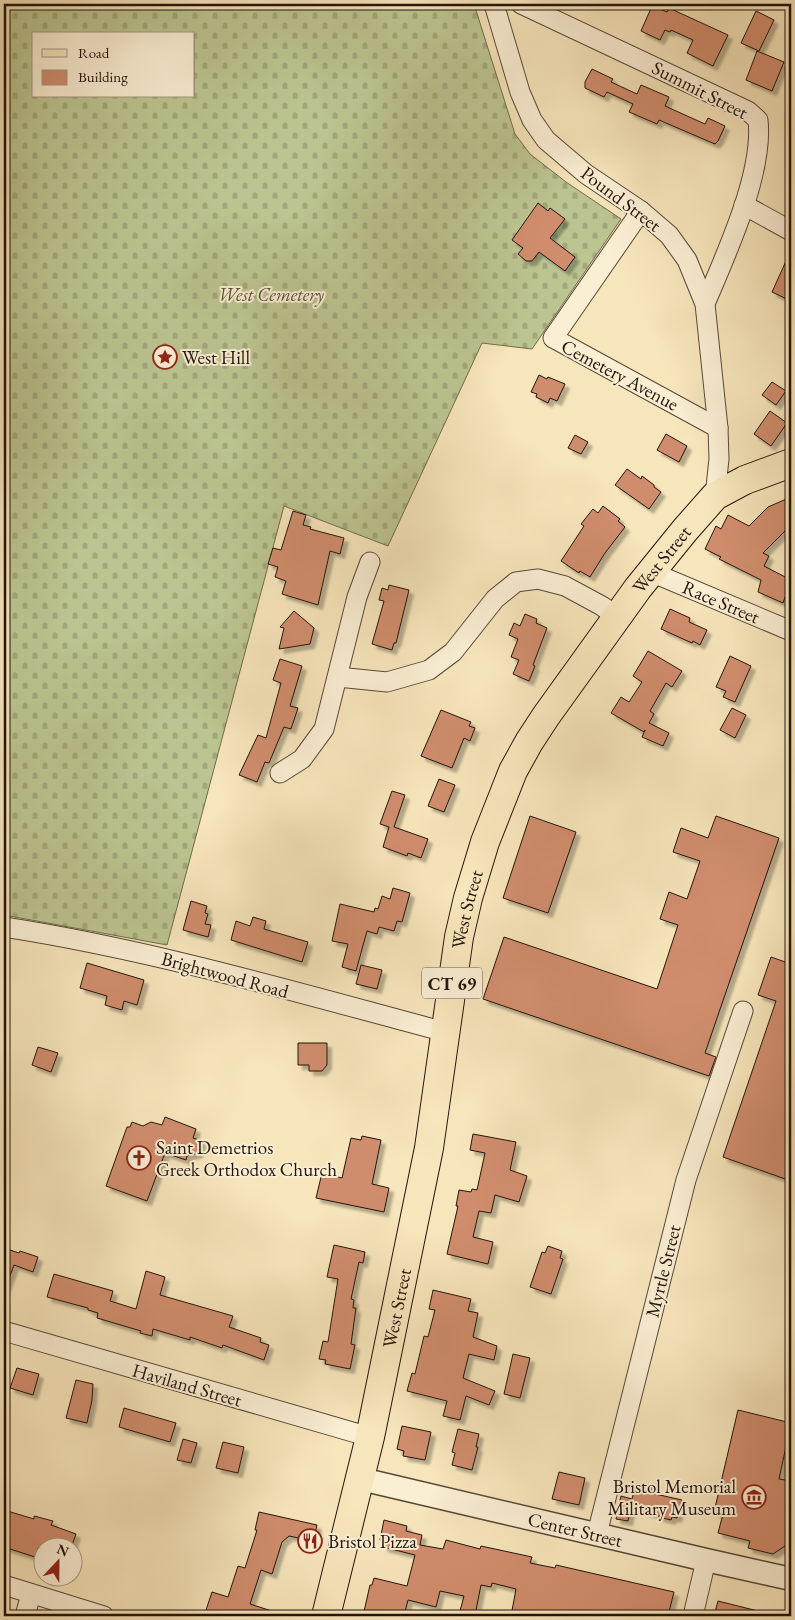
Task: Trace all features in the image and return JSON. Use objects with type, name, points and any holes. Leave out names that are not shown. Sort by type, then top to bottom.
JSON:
[{"type":"main road","name":"West Street","points":[[326,1616],[370,1437],[429,1148],[459,937],[468,898],[485,842],[514,771],[546,716],[651,572],[715,496],[745,480],[791,463]]},
{"type":"street","name":"Pound Street","points":[[494,4],[520,92],[532,120],[546,140],[586,174],[641,211],[668,235],[686,260],[705,304],[718,428],[719,459],[715,496]]},
{"type":"street","name":"Summit Street","points":[[521,4],[748,111],[758,120],[760,133],[754,169],[744,205],[733,238],[705,304]]},
{"type":"street","points":[[744,205],[791,231]]},
{"type":"street","name":"Cemetery Avenue","points":[[641,211],[553,338],[718,428]]},
{"type":"street","points":[[280,773],[302,759],[324,729],[357,597],[370,562]]},
{"type":"street","name":"Race Street","points":[[651,572],[791,631]]},
{"type":"street","points":[[338,677],[387,682],[428,670],[454,652],[495,599],[516,582],[538,579],[565,586],[602,606],[617,617]]},
{"type":"street","name":"Brightwood Road","points":[[4,928],[62,936],[164,958],[445,1032]]},
{"type":"street","name":"Myrtle Street","points":[[597,1534],[686,1180],[743,1011]]},
{"type":"street","name":"Haviland Street","points":[[4,1331],[370,1437]]},
{"type":"street","name":"Center Street","points":[[360,1478],[791,1579]]},
{"type":"street","points":[[693,1616],[706,1560]]},
{"type":"street","points":[[4,1585],[104,1616]]},
{"type":"street","points":[[24,1616],[31,1594]]},
{"type":"green space","name":"West Cemetery","points":[[4,4],[474,4],[515,134],[530,154],[566,182],[621,219],[532,349],[482,343],[388,546],[284,506],[167,945],[4,915]]},
{"type":"building","points":[[652,6],[667,12],[669,8],[728,35],[713,66],[687,53],[693,40],[671,30],[670,32],[665,30],[660,40],[641,31]]},
{"type":"building","points":[[756,11],[774,20],[759,51],[741,43]]},
{"type":"building","points":[[757,51],[784,62],[772,91],[746,80]]},
{"type":"building","points":[[592,69],[613,79],[611,82],[637,94],[641,85],[669,97],[665,106],[705,124],[708,118],[725,126],[718,141],[715,144],[659,120],[657,124],[629,112],[633,104],[607,92],[604,97],[585,88],[585,82]]},
{"type":"building","points":[[538,203],[548,211],[550,208],[565,219],[550,238],[575,257],[565,271],[539,252],[532,261],[526,261],[518,254],[523,248],[512,240]]},
{"type":"building","points":[[791,250],[791,301],[772,292]]},
{"type":"building","points":[[539,375],[565,384],[557,401],[550,398],[548,403],[536,397],[537,394],[531,392]]},
{"type":"building","points":[[772,382],[786,391],[776,405],[762,395]]},
{"type":"building","points":[[770,411],[787,423],[771,446],[754,434]]},
{"type":"building","points":[[666,434],[687,446],[679,462],[657,450]]},
{"type":"building","points":[[575,435],[588,442],[581,454],[568,448]]},
{"type":"building","points":[[627,469],[641,479],[642,476],[661,492],[649,509],[615,485]]},
{"type":"building","points":[[791,497],[791,525],[763,553],[769,556],[764,566],[791,580],[783,603],[758,592],[761,580],[719,559],[721,557],[705,549],[716,526],[721,529],[728,515],[749,526],[768,507]]},
{"type":"building","points":[[603,506],[620,519],[618,521],[625,527],[590,577],[580,571],[579,573],[561,561],[584,526],[581,524],[593,509],[598,513]]},
{"type":"building","points":[[293,511],[306,515],[303,525],[311,527],[310,529],[344,538],[340,554],[330,551],[318,605],[282,594],[286,581],[275,577],[278,567],[268,564],[273,548],[281,550]]},
{"type":"building","points":[[389,585],[409,590],[396,643],[394,643],[392,650],[372,644],[384,601],[379,600],[382,588],[388,590]]},
{"type":"building","points":[[670,609],[690,618],[689,622],[707,630],[700,645],[661,629]]},
{"type":"building","points":[[294,611],[314,628],[310,644],[279,649],[284,628],[280,627]]},
{"type":"building","points":[[525,614],[537,619],[536,623],[547,628],[529,681],[513,674],[519,660],[511,657],[518,639],[509,635],[514,623],[520,626]]},
{"type":"building","points":[[648,651],[682,671],[672,687],[666,683],[650,711],[654,714],[649,723],[669,733],[663,746],[642,737],[645,730],[644,732],[611,713],[621,697],[629,702],[642,682],[633,676]]},
{"type":"building","points":[[730,656],[751,666],[735,702],[723,697],[726,691],[716,687]]},
{"type":"building","points":[[280,659],[302,666],[290,706],[298,708],[291,729],[284,727],[269,763],[265,762],[257,782],[239,775],[258,735],[266,738],[281,683],[273,680]]},
{"type":"building","points":[[732,708],[746,715],[735,738],[720,730]]},
{"type":"building","points":[[441,710],[471,722],[469,726],[475,728],[470,741],[464,738],[452,768],[421,756]]},
{"type":"building","points":[[439,779],[455,785],[444,812],[428,806]]},
{"type":"building","points":[[392,791],[405,795],[394,827],[428,839],[421,858],[408,853],[407,856],[383,847],[389,827],[380,824]]},
{"type":"building","points":[[530,816],[576,832],[548,913],[503,898]]},
{"type":"building","points":[[716,816],[779,838],[705,1053],[716,1057],[709,1076],[483,999],[504,937],[657,989],[678,925],[660,919],[669,892],[687,899],[700,861],[673,852],[681,828],[708,838]]},
{"type":"building","points":[[393,888],[410,893],[402,922],[397,921],[394,931],[379,927],[377,934],[367,931],[356,971],[342,967],[348,944],[332,941],[340,904],[374,912],[375,908],[378,909],[382,896],[390,899]]},
{"type":"building","points":[[191,901],[207,906],[205,913],[208,914],[205,924],[211,925],[208,937],[183,930]]},
{"type":"building","points":[[253,917],[266,921],[264,929],[308,942],[302,962],[231,940],[236,921],[250,926]]},
{"type":"building","points":[[771,957],[791,964],[791,1181],[723,1157],[776,1001],[758,995]]},
{"type":"building","points":[[87,963],[144,980],[137,1005],[124,1001],[122,1010],[105,1005],[107,996],[80,988]]},
{"type":"building","points":[[361,965],[382,970],[377,989],[356,984]]},
{"type":"building","points":[[298,1043],[327,1043],[327,1065],[322,1071],[309,1071],[309,1065],[298,1065]]},
{"type":"building","points":[[38,1047],[58,1053],[51,1072],[32,1065]]},
{"type":"building","name":"Saint Demetrios Greek Orthodox Church","points":[[165,1117],[196,1129],[193,1138],[202,1141],[198,1153],[187,1156],[186,1160],[165,1153],[147,1201],[106,1186],[127,1127],[130,1127],[132,1122],[143,1126],[151,1122],[162,1125]]},
{"type":"building","points":[[473,1134],[516,1142],[510,1170],[527,1176],[519,1202],[495,1195],[491,1213],[479,1211],[473,1237],[493,1242],[488,1264],[447,1254],[458,1206],[456,1206],[459,1190],[471,1192],[472,1189],[477,1190],[485,1153],[470,1150]]},
{"type":"building","points":[[362,1136],[381,1140],[372,1184],[389,1188],[384,1212],[316,1198],[322,1173],[342,1178],[351,1138],[361,1140]]},
{"type":"building","points":[[334,1245],[365,1252],[363,1263],[359,1262],[351,1299],[354,1300],[353,1308],[356,1308],[351,1344],[355,1345],[350,1369],[325,1364],[326,1360],[319,1359],[323,1341],[328,1342],[338,1279],[327,1277]]},
{"type":"building","points":[[548,1246],[562,1251],[560,1258],[563,1259],[551,1294],[530,1287],[542,1252],[545,1253]]},
{"type":"building","points":[[4,1248],[38,1257],[33,1272],[14,1265],[5,1289],[4,1289]]},
{"type":"building","points":[[146,1271],[165,1277],[160,1295],[233,1316],[229,1327],[261,1338],[260,1342],[269,1345],[264,1360],[223,1345],[222,1348],[190,1337],[190,1340],[153,1329],[152,1336],[140,1333],[141,1331],[97,1318],[98,1313],[88,1310],[88,1308],[47,1297],[54,1274],[113,1291],[110,1301],[136,1309]]},
{"type":"building","points":[[433,1290],[471,1299],[468,1311],[478,1313],[473,1337],[497,1346],[494,1360],[469,1354],[463,1378],[495,1391],[489,1405],[466,1396],[460,1420],[443,1416],[447,1401],[407,1391],[412,1373],[415,1374],[424,1336],[428,1337],[435,1310],[429,1309]]},
{"type":"building","points":[[513,1354],[530,1358],[520,1398],[504,1394]]},
{"type":"building","points":[[17,1368],[39,1374],[33,1395],[10,1388]]},
{"type":"building","points":[[76,1380],[93,1384],[87,1423],[66,1418]]},
{"type":"building","points":[[124,1408],[176,1423],[170,1442],[119,1427]]},
{"type":"building","name":"Bristol Memorial Military Museum","points":[[738,1410],[791,1423],[779,1479],[791,1481],[791,1542],[773,1554],[748,1548],[750,1541],[718,1533],[723,1514],[714,1512]]},
{"type":"building","points":[[402,1426],[431,1432],[425,1460],[403,1456],[404,1451],[397,1449]]},
{"type":"building","points":[[458,1429],[479,1434],[472,1470],[452,1465],[455,1453],[452,1452]]},
{"type":"building","points":[[183,1439],[197,1443],[191,1463],[177,1460]]},
{"type":"building","points":[[223,1442],[244,1447],[238,1473],[216,1468]]},
{"type":"building","points":[[559,1472],[585,1478],[579,1505],[552,1499]]},
{"type":"building","points":[[636,1484],[652,1487],[651,1493],[682,1500],[677,1518],[672,1517],[671,1520],[631,1508],[628,1521],[616,1519],[621,1496],[632,1499]]},
{"type":"building","points":[[4,1510],[34,1519],[34,1516],[53,1521],[51,1525],[76,1534],[75,1538],[32,1538],[32,1556],[4,1547]]},
{"type":"building","points":[[259,1512],[317,1525],[313,1541],[289,1536],[282,1542],[272,1574],[261,1570],[250,1604],[281,1614],[281,1616],[204,1616],[212,1592],[228,1597],[238,1566],[245,1568],[257,1530],[255,1530]]},
{"type":"building","points":[[384,1520],[407,1526],[406,1531],[422,1535],[420,1545],[443,1549],[446,1540],[480,1549],[481,1546],[532,1557],[530,1563],[555,1568],[556,1565],[674,1592],[669,1612],[665,1611],[664,1616],[618,1616],[600,1612],[599,1616],[554,1616],[544,1614],[543,1616],[511,1616],[516,1589],[492,1583],[491,1587],[481,1585],[475,1615],[460,1611],[464,1596],[440,1591],[436,1607],[408,1600],[404,1616],[363,1616],[370,1585],[372,1585],[374,1578],[407,1586],[415,1555],[383,1547],[384,1542],[380,1540]]},
{"type":"building","points":[[718,1601],[762,1612],[761,1616],[714,1616]]},
{"type":"place","name":"West Hill","points":[[165,357]]},
{"type":"place","name":"Saint Demetrios Greek Orthodox Church","points":[[139,1158]]},
{"type":"place","name":"Bristol Memorial Military Museum","points":[[754,1497]]},
{"type":"place","name":"Bristol Pizza","points":[[310,1541]]}]
